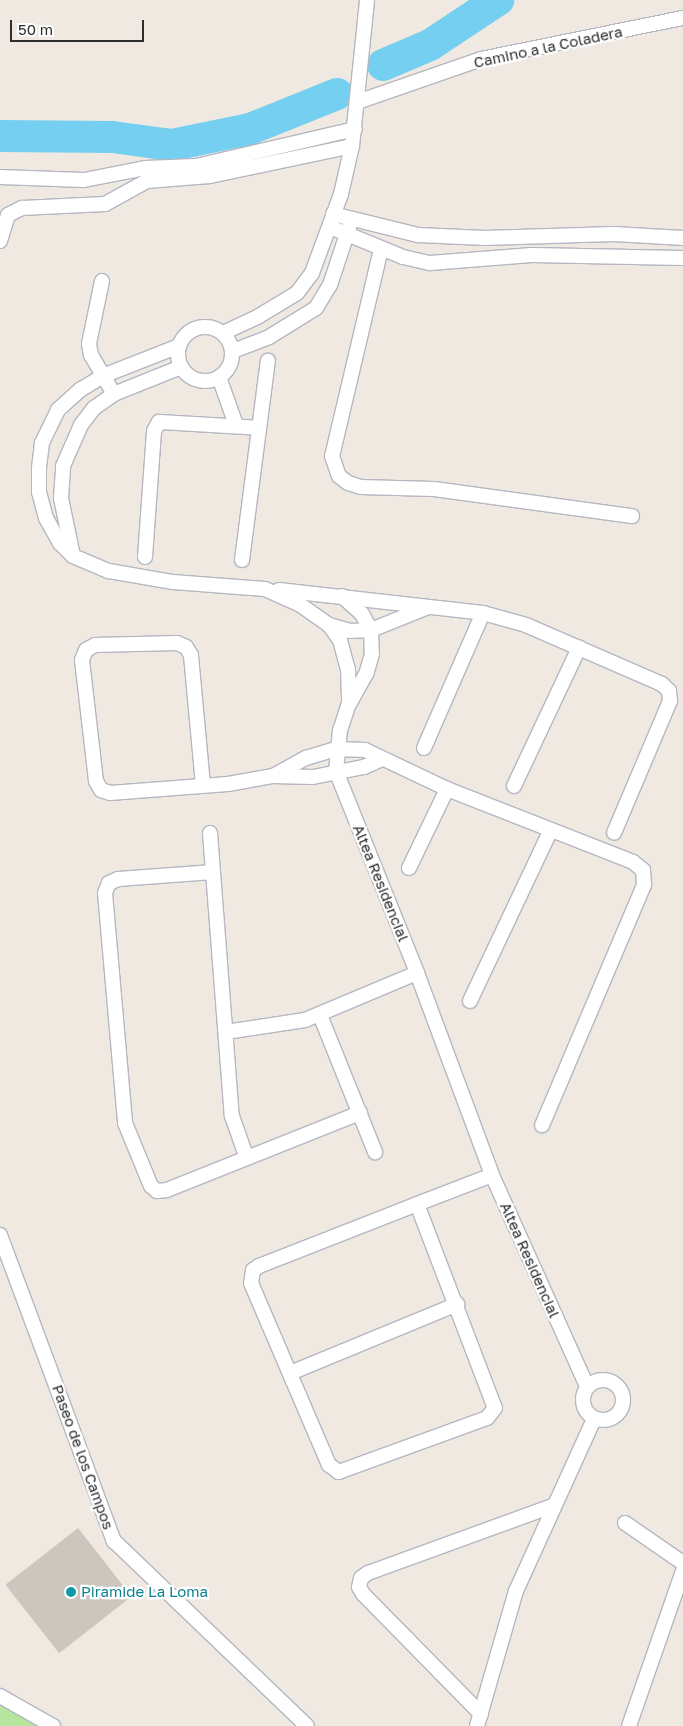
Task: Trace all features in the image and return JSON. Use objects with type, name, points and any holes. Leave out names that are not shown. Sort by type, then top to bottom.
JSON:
[{"type":"street","points":[[223,332],[233,351],[232,361],[220,377],[198,380],[181,367],[179,346],[184,336],[203,326],[223,332],[259,316],[297,293],[312,273],[341,194],[352,146],[367,0]]},
{"type":"street","name":"Camino a la Coladera","points":[[357,102],[481,60],[683,18]]},
{"type":"street","points":[[0,177],[84,180],[145,168],[196,166],[355,129]]},
{"type":"street","points":[[0,241],[2,224],[8,215],[22,208],[105,204],[147,181],[210,176],[352,146]]},
{"type":"street","points":[[233,351],[270,337],[316,308],[330,285],[351,219],[341,194]]},
{"type":"street","points":[[331,221],[351,219],[418,235],[485,238],[614,234],[683,238]]},
{"type":"street","points":[[331,221],[347,235],[381,249],[430,263],[532,255],[683,258]]},
{"type":"street","points":[[531,237],[532,255]]},
{"type":"street","points":[[381,249],[332,456],[339,476],[348,483],[361,487],[434,489],[632,516]]},
{"type":"street","points":[[102,281],[89,344],[91,355],[114,394]]},
{"type":"street","name":"Altea Residencial","points":[[179,346],[103,376],[81,389],[58,410],[42,443],[38,492],[46,518],[60,543],[73,556],[109,571],[173,582],[265,589],[299,604],[329,625],[340,640],[346,657],[349,703],[336,749],[336,771],[417,973],[492,1176],[587,1386]]},
{"type":"street","points":[[242,560],[268,361]]},
{"type":"street","points":[[73,556],[61,498],[63,466],[81,425],[94,408],[114,394],[181,367]]},
{"type":"street","points":[[220,377],[236,425]]},
{"type":"street","points":[[144,557],[154,431],[159,422],[236,425],[259,428]]},
{"type":"street","points":[[265,589],[483,613],[526,626],[662,684],[669,691],[670,701],[614,833]]},
{"type":"street","points":[[341,596],[362,614],[371,630],[372,654],[367,672],[349,703]]},
{"type":"street","points":[[329,625],[350,631],[371,630],[428,607]]},
{"type":"street","points":[[424,748],[483,613]]},
{"type":"street","points":[[203,785],[191,656],[186,646],[177,643],[95,645],[86,650],[82,660],[96,781],[101,790],[110,793],[228,784],[273,776],[313,777],[364,767],[380,760]]},
{"type":"street","points":[[514,786],[579,648]]},
{"type":"street","points":[[273,776],[306,758],[336,749],[365,750],[380,760],[447,789],[550,832],[633,862],[643,870],[644,886],[542,1125]]},
{"type":"street","points":[[409,868],[447,789]]},
{"type":"street","points":[[470,1001],[550,832]]},
{"type":"street","points":[[210,833],[232,1116],[246,1156]]},
{"type":"street","points":[[213,872],[118,879],[109,883],[105,893],[126,1123],[151,1186],[157,1192],[360,1113]]},
{"type":"street","points":[[226,1032],[305,1020],[417,973]]},
{"type":"street","points":[[320,1015],[376,1152]]},
{"type":"street","points":[[417,1204],[494,1401],[495,1408],[487,1418],[339,1472],[329,1464],[251,1284],[253,1270],[417,1204],[492,1176]]},
{"type":"street","name":"Paseo de los Campos","points":[[0,1235],[114,1540],[307,1726]]},
{"type":"street","points":[[290,1373],[456,1304]]},
{"type":"street","points":[[603,1380],[613,1382],[623,1394],[621,1411],[614,1417],[594,1418],[584,1406],[587,1386],[603,1380]]},
{"type":"street","points":[[479,1720],[516,1591],[552,1506],[594,1418]]},
{"type":"street","points":[[479,1720],[363,1594],[359,1586],[361,1578],[552,1506]]},
{"type":"street","points":[[625,1523],[683,1563]]},
{"type":"street","points":[[629,1726],[683,1571]]},
{"type":"street","points":[[0,1696],[53,1726]]},
{"type":"green space","points":[[0,1704],[39,1726],[0,1726]]},
{"type":"building","points":[[78,1528],[132,1597],[59,1653],[6,1585]]},
{"type":"waterway","points":[[383,65],[430,45],[498,0]]},
{"type":"waterway","points":[[0,136],[112,137],[172,145],[250,129],[337,94]]},
{"type":"place","name":"Piramide La Loma","points":[[71,1592]]}]
